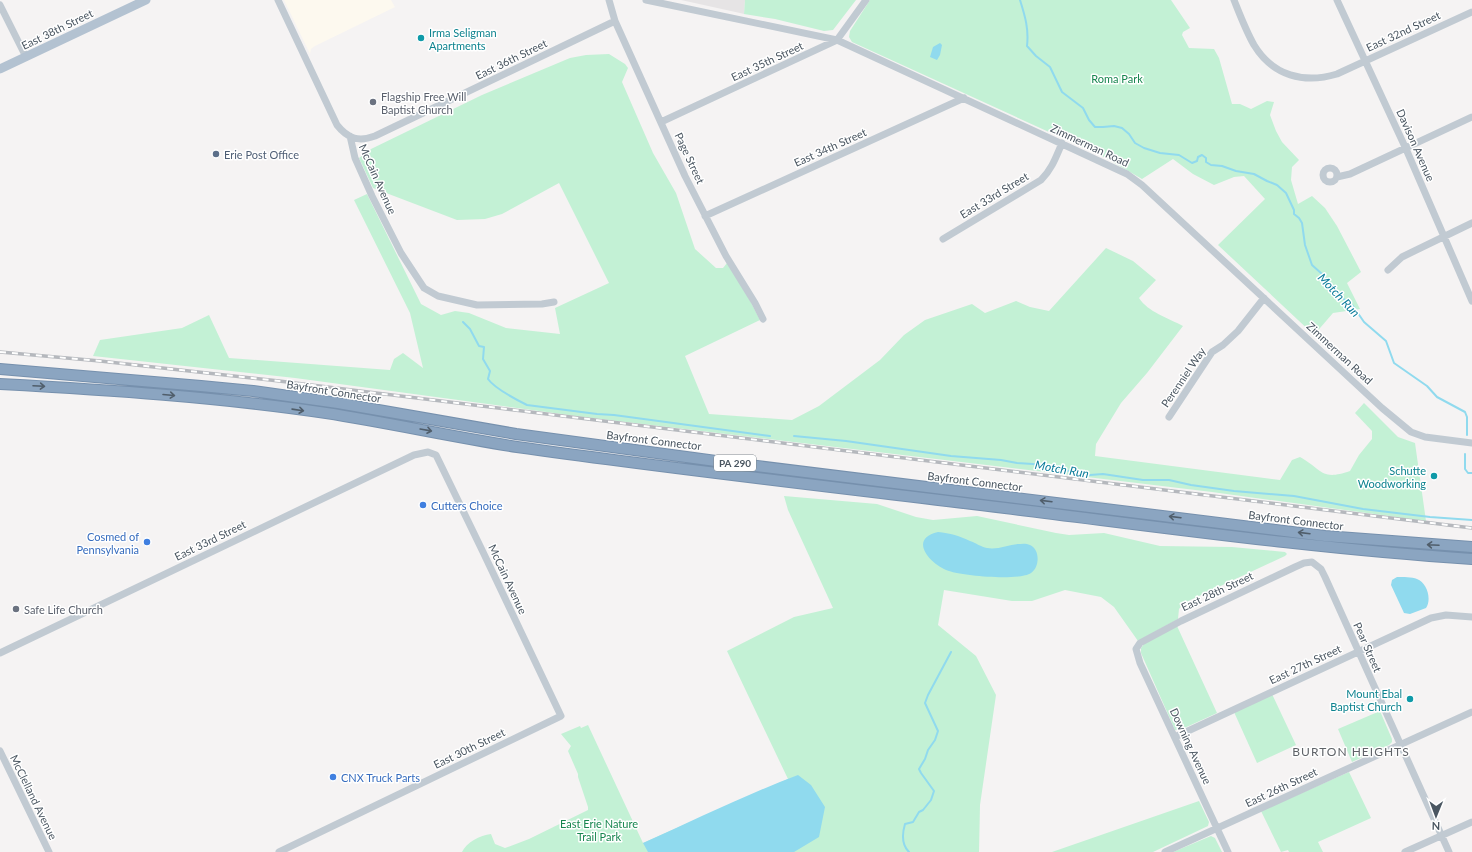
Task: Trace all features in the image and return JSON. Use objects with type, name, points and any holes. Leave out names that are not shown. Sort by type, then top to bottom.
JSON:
[{"type":"highway","name":"Bayfront Connector","points":[[0,370],[201,386],[253,392],[338,403],[516,434],[716,461],[1325,536],[1472,547]]},
{"type":"highway","name":"Bayfront Connector","points":[[0,384],[118,391],[268,406],[373,421],[513,446],[723,474],[1254,539],[1372,552],[1472,559]]},
{"type":"main road","name":"East 38th Street","points":[[0,69],[146,0]]},
{"type":"street","name":"McCain Avenue","points":[[278,0],[337,125],[343,132],[350,136],[355,158],[372,196],[401,253],[424,288],[438,296],[466,303],[486,305],[542,304],[554,302]]},
{"type":"street","name":"Page Street","points":[[609,0],[615,21],[705,216],[726,256],[755,303],[763,319]]},
{"type":"street","name":"Zimmerman Road","points":[[646,0],[837,40],[1127,174],[1264,298],[1382,408],[1411,432],[1426,437],[1472,443]]},
{"type":"street","name":"East 35th Street","points":[[661,122],[837,40],[866,0]]},
{"type":"street","name":"East 32nd Street","points":[[1234,0],[1254,45],[1268,62],[1281,71],[1297,77],[1317,79],[1337,74],[1472,12]]},
{"type":"street","name":"Davison Avenue","points":[[1337,0],[1406,149],[1472,301]]},
{"type":"street","points":[[0,5],[26,57]]},
{"type":"street","name":"East 36th Street","points":[[350,136],[356,139],[364,139],[375,136],[615,21]]},
{"type":"street","name":"East 34th Street","points":[[705,216],[964,98]]},
{"type":"street","points":[[1337,177],[1350,174],[1472,117]]},
{"type":"street","name":"East 33rd Street","points":[[943,238],[1041,180],[1048,173],[1062,143]]},
{"type":"street","points":[[1388,270],[1402,257],[1472,223]]},
{"type":"street","name":"Perenniel Way","points":[[1169,417],[1212,352],[1238,331],[1264,298]]},
{"type":"street","name":"East 33rd Street","points":[[0,653],[414,455],[420,453],[432,453]]},
{"type":"street","name":"McCain Avenue","points":[[432,453],[438,458],[561,716]]},
{"type":"street","name":"East 28th Street","points":[[1136,649],[1140,643],[1181,621],[1295,567],[1304,563],[1312,562]]},
{"type":"street","name":"Pear Street","points":[[1312,562],[1321,569],[1325,577],[1449,852]]},
{"type":"street","name":"East 27th Street","points":[[1175,737],[1431,618],[1446,615],[1472,617]]},
{"type":"street","name":"Downing Avenue","points":[[1136,649],[1140,662],[1228,852]]},
{"type":"street","name":"East 26th Street","points":[[1165,852],[1472,712]]},
{"type":"street","name":"East 30th Street","points":[[279,852],[561,716]]},
{"type":"street","name":"McClelland Avenue","points":[[0,751],[49,852]]},
{"type":"street","points":[[1405,852],[1472,822]]},
{"type":"shaded area","points":[[284,0],[391,0],[395,7],[315,46],[311,49],[310,54]]},
{"type":"shaded area","points":[[681,0],[745,0],[744,14],[740,13]]},
{"type":"green space","points":[[745,0],[856,0],[833,30],[824,31],[775,19],[744,14]]},
{"type":"green space","name":"Roma Park","points":[[870,0],[1171,0],[1190,28],[1183,32],[1182,35],[1189,48],[1214,49],[1219,58],[1232,104],[1240,104],[1251,109],[1267,101],[1274,102],[1270,115],[1276,131],[1282,142],[1299,160],[1292,167],[1291,180],[1298,204],[1312,196],[1325,208],[1337,226],[1361,272],[1347,283],[1360,309],[1333,313],[1314,335],[1218,245],[1265,199],[1244,176],[1234,177],[1214,185],[1193,174],[1173,159],[1142,179],[1106,158],[852,42],[849,37],[850,31]]},
{"type":"green space","points":[[609,54],[625,64],[628,68],[622,82],[653,153],[676,193],[695,249],[716,268],[723,268],[727,263],[745,291],[760,320],[685,356],[709,414],[792,420],[819,406],[880,360],[904,335],[925,320],[972,304],[985,313],[1016,301],[1030,307],[1049,311],[1106,248],[1133,261],[1156,280],[1139,298],[1153,311],[1183,326],[1147,373],[1121,403],[1096,444],[1095,456],[1280,480],[1292,460],[1300,457],[1323,473],[1333,475],[1340,474],[1350,471],[1359,455],[1372,439],[1372,431],[1355,413],[1364,403],[1398,437],[1415,443],[1426,521],[1212,492],[576,416],[295,378],[93,356],[100,340],[182,328],[209,315],[229,358],[390,370],[394,359],[403,353],[423,368],[410,313],[354,200],[367,194],[421,304],[441,315],[455,311],[469,313],[506,328],[560,334],[555,308],[609,283],[559,183],[502,214],[485,219],[457,220],[373,188],[359,158],[371,149],[482,95],[570,58],[586,55]]},
{"type":"green space","name":"East Erie Nature Trail Park","points":[[784,496],[877,504],[916,517],[933,520],[977,516],[1069,535],[1104,533],[1160,546],[1232,547],[1285,552],[1287,554],[1184,603],[1179,609],[1178,619],[1138,641],[1114,607],[1101,597],[1065,590],[1032,601],[1012,601],[944,590],[938,625],[976,656],[996,695],[980,805],[979,852],[462,852],[474,840],[491,834],[495,844],[505,848],[529,839],[588,810],[578,774],[568,751],[571,746],[561,734],[580,726],[581,728],[588,725],[643,843],[788,779],[727,651],[794,617],[833,608],[788,510]]},
{"type":"green space","points":[[1177,626],[1217,713],[1180,730],[1175,730],[1141,653],[1141,648],[1144,644]]},
{"type":"green space","points":[[1272,694],[1296,745],[1257,763],[1234,712]]},
{"type":"green space","points":[[1380,711],[1392,742],[1389,745],[1352,762],[1338,729]]},
{"type":"green space","points":[[1349,772],[1371,818],[1318,842],[1323,852],[1289,852],[1288,850],[1281,852],[1261,811]]},
{"type":"green space","points":[[1199,801],[1209,822],[1208,826],[1153,852],[1052,852]]},
{"type":"green space","points":[[1211,836],[1215,838],[1222,852],[1173,852]]},
{"type":"water","points":[[940,43],[942,45],[940,55],[937,60],[930,57],[933,47]]},
{"type":"water","points":[[938,532],[959,536],[987,548],[1028,544],[1036,550],[1038,558],[1036,567],[1031,573],[1016,577],[978,576],[949,571],[942,568],[929,558],[923,546],[924,540],[929,535]]},
{"type":"water","points":[[1397,577],[1415,578],[1421,581],[1428,592],[1429,600],[1426,608],[1410,614],[1404,613],[1391,585],[1392,580]]},
{"type":"water","points":[[798,775],[811,785],[825,807],[819,837],[794,852],[648,852],[643,843],[739,799]]},
{"type":"waterway","name":"Motch Run","points":[[1020,0],[1027,28],[1027,46],[1036,56],[1050,67],[1062,92],[1083,108],[1089,120],[1095,127],[1114,126],[1122,128],[1129,134],[1135,143],[1144,148],[1160,153],[1179,155],[1192,163],[1197,161],[1198,157],[1202,155],[1206,158],[1206,162],[1211,165],[1222,166],[1236,171],[1254,174],[1277,185],[1286,193],[1294,210],[1294,214],[1302,223],[1305,245],[1312,265],[1322,274],[1337,294],[1353,306],[1364,322],[1386,341],[1394,363],[1427,386],[1437,397],[1465,412],[1467,417],[1467,435]]},
{"type":"waterway","points":[[463,322],[470,329],[479,346],[484,347],[483,359],[490,371],[488,379],[491,383],[511,397],[527,405],[770,436]]},
{"type":"waterway","name":"Motch Run","points":[[794,436],[846,441],[951,456],[1033,464],[1090,475],[1103,474],[1143,480],[1169,480],[1191,485],[1234,491],[1294,496],[1363,509],[1430,517],[1472,520]]},
{"type":"waterway","name":"Motch Run","points":[[1465,454],[1465,469],[1468,473],[1472,473]]},
{"type":"waterway","points":[[909,852],[903,839],[905,824],[913,822],[919,812],[923,810],[931,800],[934,791],[919,769],[928,750],[935,740],[938,731],[925,703],[951,652]]},
{"type":"railway","points":[[0,352],[100,361],[279,381],[1472,528]]},
{"type":"place","name":"Irma Seligman Apartments","points":[[421,38]]},
{"type":"place","name":"Flagship Free Will Baptist Church","points":[[373,102]]},
{"type":"place","name":"Erie Post Office","points":[[216,154]]},
{"type":"place","name":"Schutte Woodworking","points":[[1434,476]]},
{"type":"place","name":"Cutters Choice","points":[[423,505]]},
{"type":"place","name":"Cosmed of Pennsylvania","points":[[147,542]]},
{"type":"place","name":"Safe Life Church","points":[[16,609]]},
{"type":"place","name":"Mount Ebal Baptist Church","points":[[1410,699]]},
{"type":"place","name":"CNX Truck Parts","points":[[333,777]]},
{"type":"district","name":"BURTON HEIGHTS","points":[[1351,751]]}]
